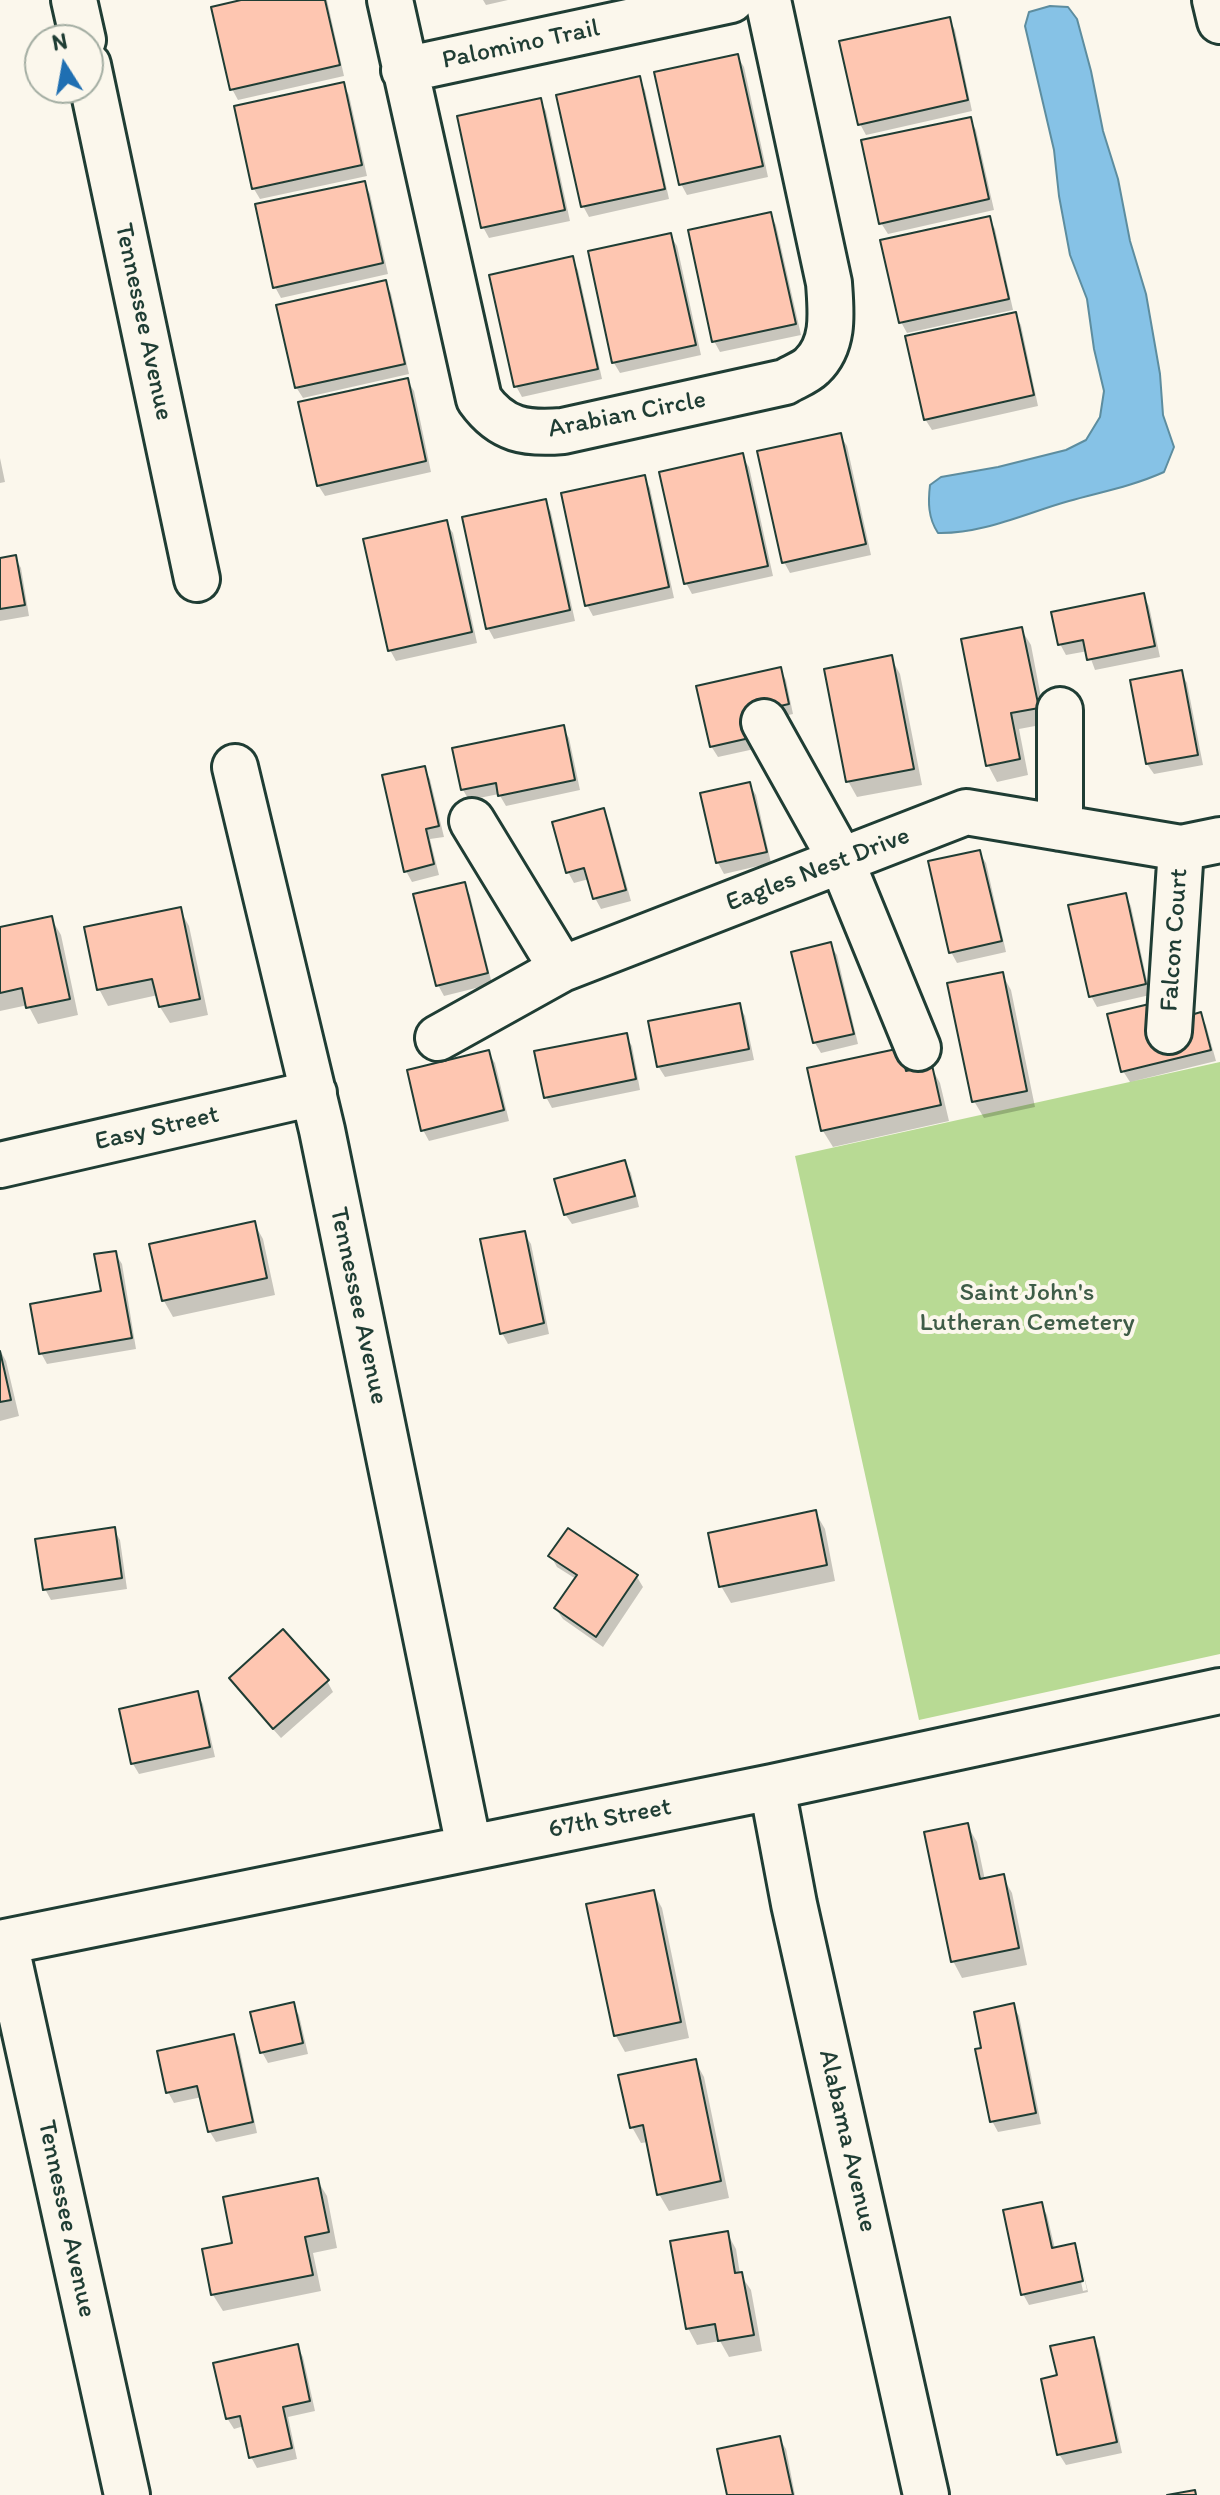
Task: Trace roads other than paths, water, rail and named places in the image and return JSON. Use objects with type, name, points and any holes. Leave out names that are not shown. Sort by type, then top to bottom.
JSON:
[{"type":"street","points":[[74,0],[79,24]]},
{"type":"street","name":"Arabian Circle","points":[[390,0],[479,399],[489,413],[509,427],[535,433],[563,431],[785,382],[811,368],[825,349],[832,322],[829,283],[768,0]]},
{"type":"street","name":"Palomino Trail","points":[[404,70],[731,0]]},
{"type":"street","points":[[1215,0],[1220,21]]},
{"type":"street","name":"Tennessee Avenue","points":[[96,104],[197,579]]},
{"type":"street","points":[[1060,710],[1060,828]]},
{"type":"street","points":[[764,722],[841,860],[918,1048]]},
{"type":"street","name":"Tennessee Avenue","points":[[235,767],[314,1093],[469,1847]]},
{"type":"street","name":"Eagles Nest Drive","points":[[438,1038],[562,969],[966,812],[1060,828],[1200,844]]},
{"type":"street","points":[[472,821],[562,969]]},
{"type":"street","name":"Falcon Court","points":[[1169,1031],[1200,844]]},
{"type":"street","name":"Easy Street","points":[[0,1165],[314,1093]]},
{"type":"street","name":"67th Street","points":[[3,1943],[772,1787],[1220,1691]]},
{"type":"street","name":"Alabama Avenue","points":[[772,1787],[794,1904],[926,2495]]},
{"type":"street","name":"Tennessee Avenue","points":[[3,1943],[127,2495]]},
{"type":"water","points":[[1050,6],[1068,7],[1077,19],[1103,131],[1118,179],[1130,241],[1146,294],[1160,374],[1163,415],[1174,447],[1164,472],[1152,477],[988,526],[938,533],[931,516],[929,498],[930,485],[941,477],[1066,450],[1086,440],[1100,417],[1104,391],[1087,299],[1070,255],[1054,150],[1025,26],[1029,12]]},
{"type":"park label","name":"Saint John's Lutheran Cemetery","points":[[1027,1308]]}]
